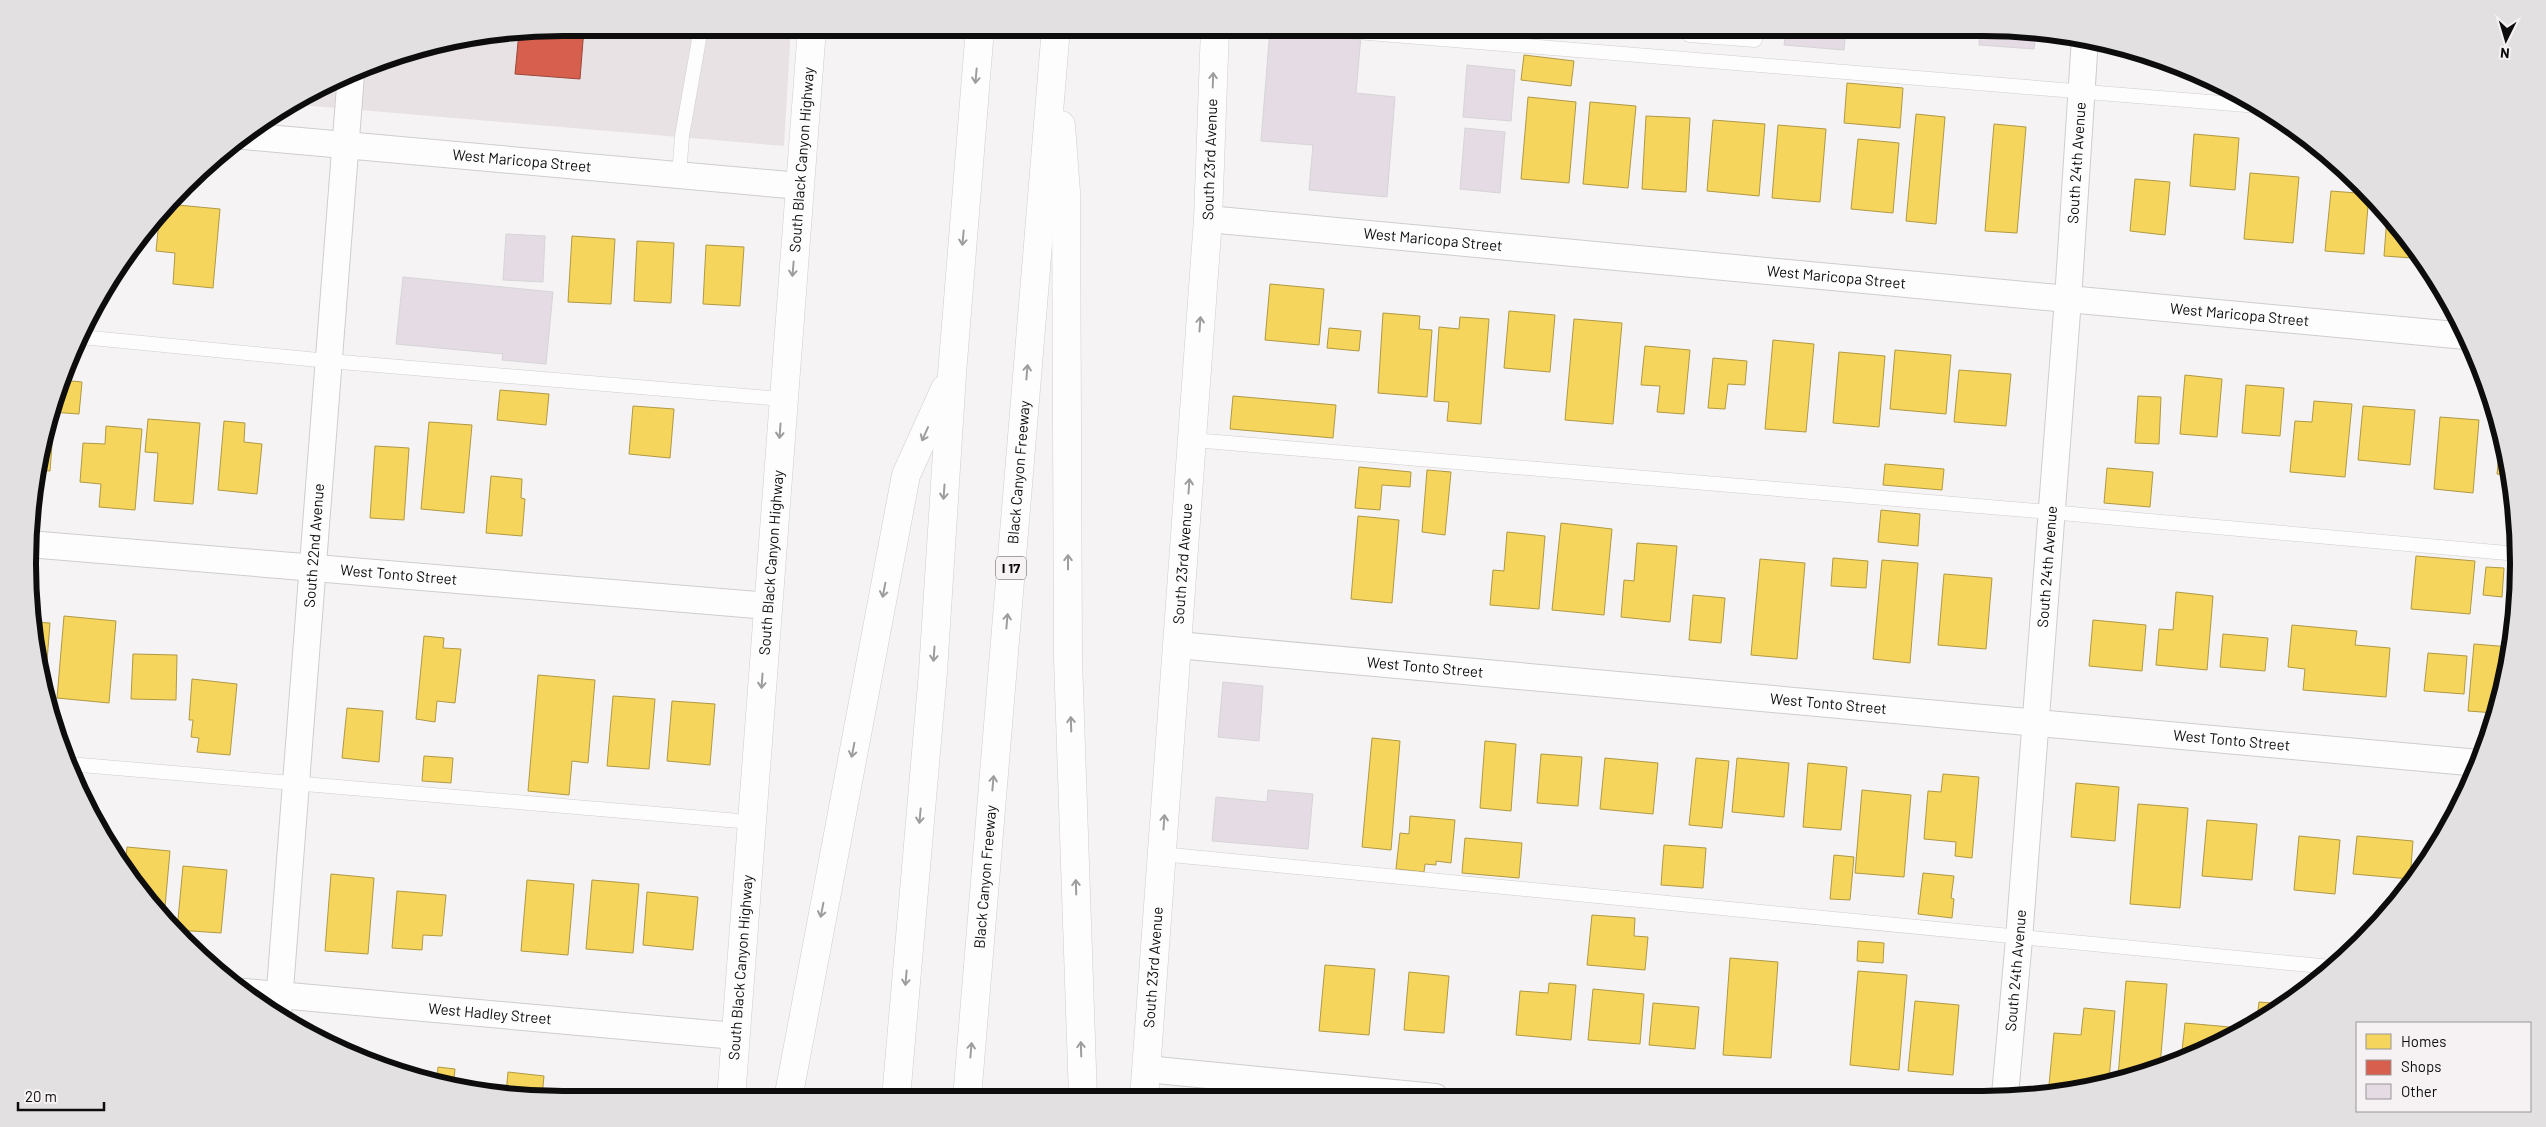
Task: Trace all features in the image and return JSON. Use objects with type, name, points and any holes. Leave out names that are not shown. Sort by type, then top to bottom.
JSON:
[{"type":"main road","name":"South Black Canyon Highway","points":[[732,1091],[782,399],[811,36]]},
{"type":"main road","points":[[897,1091],[932,672],[952,374],[979,36]]},
{"type":"main road","points":[[1055,36],[1066,192],[1068,659],[1083,1091]]},
{"type":"main road","name":"Black Canyon Freeway","points":[[968,1091],[1055,36]]},
{"type":"main road","name":"South 23rd Avenue","points":[[1144,1091],[1208,219],[1215,36]]},
{"type":"main road","points":[[790,1091],[906,475],[952,374]]},
{"type":"street","name":"South 24th Avenue","points":[[2005,1090],[2020,939],[2050,512],[2068,299],[2084,46]]},
{"type":"street","name":"South 22nd Avenue","points":[[279,1006],[351,81]]},
{"type":"street","name":"West Maricopa Street","points":[[254,137],[800,186]]},
{"type":"street","name":"West Maricopa Street","points":[[1208,219],[2457,335]]},
{"type":"street","name":"West Tonto Street","points":[[37,545],[768,606]]},
{"type":"street","name":"West Tonto Street","points":[[1177,645],[2471,762]]},
{"type":"street","name":"West Hadley Street","points":[[279,1006],[736,1036]]},
{"type":"street","points":[[1146,1069],[1374,1091]]},
{"type":"lane","points":[[679,176],[682,136],[700,36]]},
{"type":"lane","points":[[1407,36],[2241,105]]},
{"type":"lane","points":[[1702,36],[1755,40],[1755,36]]},
{"type":"lane","points":[[88,337],[329,361],[782,399]]},
{"type":"lane","points":[[1193,440],[2050,512],[2510,553]]},
{"type":"lane","points":[[76,765],[751,822]]},
{"type":"lane","points":[[1161,854],[2020,939],[2322,966]]},
{"type":"shaded area","points":[[564,36],[791,36],[784,146],[303,105],[362,76],[394,64],[461,46],[495,41],[529,37]]},
{"type":"building: Homes","points":[[1524,55],[1574,61],[1571,86],[1521,80]]},
{"type":"building: Homes","points":[[1847,83],[1903,88],[1900,128],[1844,123]]},
{"type":"building: Homes","points":[[1528,97],[1576,102],[1569,183],[1521,179]]},
{"type":"building: Homes","points":[[1590,102],[1636,106],[1628,188],[1583,184]]},
{"type":"building: Homes","points":[[1916,114],[1945,117],[1936,224],[1906,221]]},
{"type":"building: Homes","points":[[1646,116],[1690,118],[1686,192],[1642,189]]},
{"type":"building: Homes","points":[[1713,120],[1765,124],[1759,196],[1707,191]]},
{"type":"building: Homes","points":[[1994,124],[2026,127],[2017,233],[1985,231]]},
{"type":"building: Homes","points":[[1778,125],[1826,129],[1820,202],[1772,198]]},
{"type":"building: Homes","points":[[2194,134],[2239,138],[2235,190],[2190,186]]},
{"type":"building: Homes","points":[[1858,139],[1899,143],[1893,213],[1851,209]]},
{"type":"building: Homes","points":[[2250,173],[2299,177],[2293,243],[2244,239]]},
{"type":"building: Homes","points":[[2135,179],[2170,182],[2165,235],[2130,231]]},
{"type":"building: Homes","points":[[2331,191],[2357,193],[2368,205],[2364,254],[2325,251]]},
{"type":"building: Homes","points":[[178,205],[220,209],[213,288],[173,284],[175,253],[156,251],[158,226]]},
{"type":"building: Homes","points":[[2386,225],[2412,258],[2384,256]]},
{"type":"building: Homes","points":[[572,236],[615,239],[611,304],[568,302]]},
{"type":"building: Homes","points":[[637,241],[674,243],[671,303],[634,301]]},
{"type":"building: Homes","points":[[706,245],[744,247],[740,306],[703,304]]},
{"type":"building: Homes","points":[[1270,284],[1324,289],[1319,345],[1265,340]]},
{"type":"building: Homes","points":[[1509,311],[1555,315],[1550,372],[1504,368]]},
{"type":"building: Homes","points":[[1383,313],[1420,316],[1419,329],[1432,330],[1427,397],[1378,393]]},
{"type":"building: Homes","points":[[1460,317],[1489,319],[1481,424],[1447,421],[1449,402],[1434,401],[1439,327],[1459,329]]},
{"type":"building: Homes","points":[[1574,319],[1622,323],[1613,424],[1565,420]]},
{"type":"building: Homes","points":[[1329,328],[1361,331],[1359,351],[1327,348]]},
{"type":"building: Homes","points":[[1773,340],[1814,344],[1806,432],[1765,429]]},
{"type":"building: Homes","points":[[1645,346],[1690,350],[1684,414],[1657,412],[1660,386],[1641,385]]},
{"type":"building: Homes","points":[[1895,350],[1951,355],[1946,414],[1890,409]]},
{"type":"building: Homes","points":[[1839,352],[1885,356],[1879,427],[1833,423]]},
{"type":"building: Homes","points":[[1713,358],[1747,361],[1745,385],[1728,384],[1725,409],[1708,408]]},
{"type":"building: Homes","points":[[1959,370],[2011,374],[2006,426],[1954,422]]},
{"type":"building: Homes","points":[[2185,375],[2222,379],[2217,437],[2180,434]]},
{"type":"building: Homes","points":[[69,381],[82,382],[79,414],[58,413]]},
{"type":"building: Homes","points":[[2246,385],[2284,388],[2280,436],[2242,433]]},
{"type":"building: Homes","points":[[500,390],[549,394],[546,425],[497,420]]},
{"type":"building: Homes","points":[[1233,396],[1336,405],[1333,438],[1230,429]]},
{"type":"building: Homes","points":[[2138,396],[2161,397],[2159,444],[2135,443]]},
{"type":"building: Homes","points":[[2314,401],[2352,404],[2345,477],[2290,472],[2295,421],[2312,422]]},
{"type":"building: Homes","points":[[633,406],[674,409],[670,458],[629,454]]},
{"type":"building: Homes","points":[[2363,406],[2415,410],[2410,465],[2358,460]]},
{"type":"building: Homes","points":[[2440,417],[2479,420],[2473,493],[2434,489]]},
{"type":"building: Homes","points":[[148,419],[200,423],[193,504],[154,501],[158,453],[145,452]]},
{"type":"building: Homes","points":[[224,421],[245,423],[244,442],[262,444],[257,494],[218,490]]},
{"type":"building: Homes","points":[[429,422],[472,425],[464,513],[421,509]]},
{"type":"building: Homes","points":[[106,426],[142,429],[135,510],[99,507],[101,484],[80,482],[83,443],[105,444]]},
{"type":"building: Homes","points":[[53,431],[50,471],[45,471]]},
{"type":"building: Homes","points":[[375,446],[409,448],[404,520],[370,518]]},
{"type":"building: Homes","points":[[2499,456],[2502,475],[2497,474]]},
{"type":"building: Homes","points":[[1885,464],[1944,469],[1942,490],[1883,485]]},
{"type":"building: Homes","points":[[1359,467],[1411,472],[1410,487],[1382,485],[1380,510],[1355,508]]},
{"type":"building: Homes","points":[[2107,468],[2153,472],[2150,507],[2104,503]]},
{"type":"building: Homes","points":[[1427,470],[1451,472],[1445,535],[1422,532]]},
{"type":"building: Homes","points":[[491,476],[522,479],[521,498],[525,499],[522,536],[486,533]]},
{"type":"building: Homes","points":[[1881,510],[1920,514],[1918,546],[1878,542]]},
{"type":"building: Homes","points":[[1358,516],[1399,520],[1392,603],[1351,599]]},
{"type":"building: Homes","points":[[1561,523],[1612,529],[1604,615],[1552,610]]},
{"type":"building: Homes","points":[[1507,532],[1545,536],[1539,609],[1490,605],[1493,570],[1504,571]]},
{"type":"building: Homes","points":[[1637,543],[1677,546],[1670,622],[1621,617],[1624,580],[1634,581]]},
{"type":"building: Homes","points":[[2416,556],[2475,561],[2470,614],[2411,609]]},
{"type":"building: Homes","points":[[1833,558],[1868,561],[1866,588],[1831,586]]},
{"type":"building: Homes","points":[[1760,559],[1805,563],[1797,659],[1751,655]]},
{"type":"building: Homes","points":[[1882,560],[1918,563],[1910,663],[1873,659]]},
{"type":"building: Homes","points":[[2486,567],[2504,568],[2502,597],[2483,595]]},
{"type":"building: Homes","points":[[1944,574],[1992,578],[1986,649],[1938,645]]},
{"type":"building: Homes","points":[[2509,586],[2509,598],[2506,621]]},
{"type":"building: Homes","points":[[2176,592],[2213,596],[2207,670],[2156,665],[2159,629],[2173,630]]},
{"type":"building: Homes","points":[[1693,595],[1725,598],[1721,643],[1689,640]]},
{"type":"building: Homes","points":[[64,616],[116,621],[109,703],[57,698]]},
{"type":"building: Homes","points":[[2093,620],[2146,625],[2142,671],[2089,666]]},
{"type":"building: Homes","points":[[40,622],[50,623],[47,661],[45,661]]},
{"type":"building: Homes","points":[[2292,625],[2357,631],[2355,645],[2390,648],[2386,697],[2303,690],[2305,669],[2288,667]]},
{"type":"building: Homes","points":[[2223,634],[2268,638],[2265,671],[2220,667]]},
{"type":"building: Homes","points":[[424,636],[444,638],[443,648],[461,649],[455,703],[437,701],[435,722],[416,719]]},
{"type":"building: Homes","points":[[2474,644],[2503,646],[2488,712],[2468,711]]},
{"type":"building: Homes","points":[[2428,653],[2467,656],[2464,694],[2424,691]]},
{"type":"building: Homes","points":[[133,654],[177,655],[176,700],[131,699]]},
{"type":"building: Homes","points":[[538,675],[595,680],[588,763],[572,761],[569,795],[528,791]]},
{"type":"building: Homes","points":[[192,679],[237,684],[230,755],[197,752],[199,738],[191,737],[193,720],[189,720]]},
{"type":"building: Homes","points":[[613,696],[655,699],[649,769],[607,766]]},
{"type":"building: Homes","points":[[672,701],[715,704],[710,765],[667,761]]},
{"type":"building: Homes","points":[[347,708],[383,711],[379,762],[342,758]]},
{"type":"building: Homes","points":[[1372,738],[1400,741],[1391,850],[1362,847]]},
{"type":"building: Homes","points":[[1485,741],[1516,744],[1511,811],[1480,808]]},
{"type":"building: Homes","points":[[1541,754],[1582,757],[1578,806],[1537,803]]},
{"type":"building: Homes","points":[[424,756],[453,758],[451,783],[422,781]]},
{"type":"building: Homes","points":[[1605,758],[1658,763],[1653,814],[1600,809]]},
{"type":"building: Homes","points":[[1696,758],[1729,761],[1722,828],[1689,825]]},
{"type":"building: Homes","points":[[1737,758],[1789,763],[1784,817],[1732,812]]},
{"type":"building: Homes","points":[[1808,763],[1847,767],[1841,830],[1803,827]]},
{"type":"building: Homes","points":[[1943,774],[1979,777],[1972,858],[1955,856],[1956,842],[1924,839],[1928,791],[1941,792]]},
{"type":"building: Homes","points":[[2076,783],[2119,787],[2115,841],[2071,837]]},
{"type":"building: Homes","points":[[1862,790],[1911,795],[1904,877],[1855,873]]},
{"type":"building: Homes","points":[[2138,804],[2188,808],[2180,908],[2130,904]]},
{"type":"building: Homes","points":[[1410,816],[1455,820],[1451,863],[1436,861],[1436,865],[1425,864],[1424,872],[1396,869],[1400,833],[1409,834]]},
{"type":"building: Homes","points":[[2207,820],[2257,824],[2252,880],[2202,876]]},
{"type":"building: Homes","points":[[2299,836],[2340,840],[2335,894],[2294,890]]},
{"type":"building: Homes","points":[[2357,836],[2413,841],[2411,870],[2405,879],[2353,874]]},
{"type":"building: Homes","points":[[1465,838],[1522,843],[1519,878],[1462,873]]},
{"type":"building: Homes","points":[[1664,845],[1706,848],[1703,888],[1661,885]]},
{"type":"building: Homes","points":[[127,847],[170,851],[165,908],[145,884],[126,857]]},
{"type":"building: Homes","points":[[1834,855],[1854,857],[1850,900],[1830,899]]},
{"type":"building: Homes","points":[[183,866],[227,870],[221,933],[186,931],[178,922]]},
{"type":"building: Homes","points":[[1923,873],[1954,876],[1951,898],[1954,899],[1952,918],[1918,914]]},
{"type":"building: Homes","points":[[331,874],[374,878],[368,954],[325,951]]},
{"type":"building: Homes","points":[[527,880],[574,884],[568,955],[521,951]]},
{"type":"building: Homes","points":[[592,880],[639,884],[633,953],[586,949]]},
{"type":"building: Homes","points":[[397,891],[446,895],[442,936],[423,935],[422,950],[392,948]]},
{"type":"building: Homes","points":[[647,892],[698,897],[693,950],[643,945]]},
{"type":"building: Homes","points":[[1592,915],[1635,918],[1634,936],[1648,937],[1645,970],[1587,965]]},
{"type":"building: Homes","points":[[1858,941],[1884,943],[1883,963],[1857,961]]},
{"type":"building: Homes","points":[[1730,958],[1778,962],[1771,1058],[1723,1055]]},
{"type":"building: Homes","points":[[1325,965],[1375,969],[1369,1035],[1319,1031]]},
{"type":"building: Homes","points":[[1858,971],[1907,975],[1899,1070],[1850,1065]]},
{"type":"building: Homes","points":[[1409,972],[1449,976],[1444,1033],[1404,1030]]},
{"type":"building: Homes","points":[[2126,981],[2167,984],[2161,1060],[2118,1073]]},
{"type":"building: Homes","points":[[1549,983],[1576,985],[1571,1040],[1516,1035],[1520,991],[1548,993]]},
{"type":"building: Homes","points":[[1593,989],[1644,994],[1640,1044],[1588,1040]]},
{"type":"building: Homes","points":[[1915,1001],[1959,1005],[1953,1075],[1908,1071]]},
{"type":"building: Homes","points":[[2259,1002],[2273,1003],[2258,1013]]},
{"type":"building: Homes","points":[[1653,1003],[1699,1007],[1695,1049],[1649,1045]]},
{"type":"building: Homes","points":[[2084,1008],[2115,1011],[2109,1075],[2049,1086],[2054,1033],[2081,1035]]},
{"type":"building: Homes","points":[[2185,1023],[2232,1027],[2216,1036],[2182,1052]]},
{"type":"building: Homes","points":[[438,1067],[455,1069],[454,1079],[437,1075]]},
{"type":"building: Homes","points":[[508,1072],[544,1076],[543,1090],[507,1087]]},
{"type":"building: Shops","points":[[583,36],[580,79],[515,74],[518,38]]},
{"type":"building: Other","points":[[1269,36],[1361,36],[1356,93],[1395,97],[1387,197],[1309,190],[1313,145],[1261,141]]},
{"type":"building: Other","points":[[1785,36],[1845,36],[1844,50],[1784,45]]},
{"type":"building: Other","points":[[1980,36],[2035,39],[2034,49],[1979,45]]},
{"type":"building: Other","points":[[1467,65],[1515,70],[1511,121],[1463,117]]},
{"type":"building: Other","points":[[1465,128],[1505,132],[1500,193],[1460,189]]},
{"type":"building: Other","points":[[506,234],[545,236],[543,282],[503,280]]},
{"type":"building: Other","points":[[403,277],[553,292],[546,364],[502,360],[503,354],[396,344]]},
{"type":"building: Other","points":[[1223,682],[1263,686],[1259,741],[1218,737]]},
{"type":"building: Other","points":[[1268,790],[1313,794],[1308,849],[1212,841],[1216,797],[1267,802]]}]
